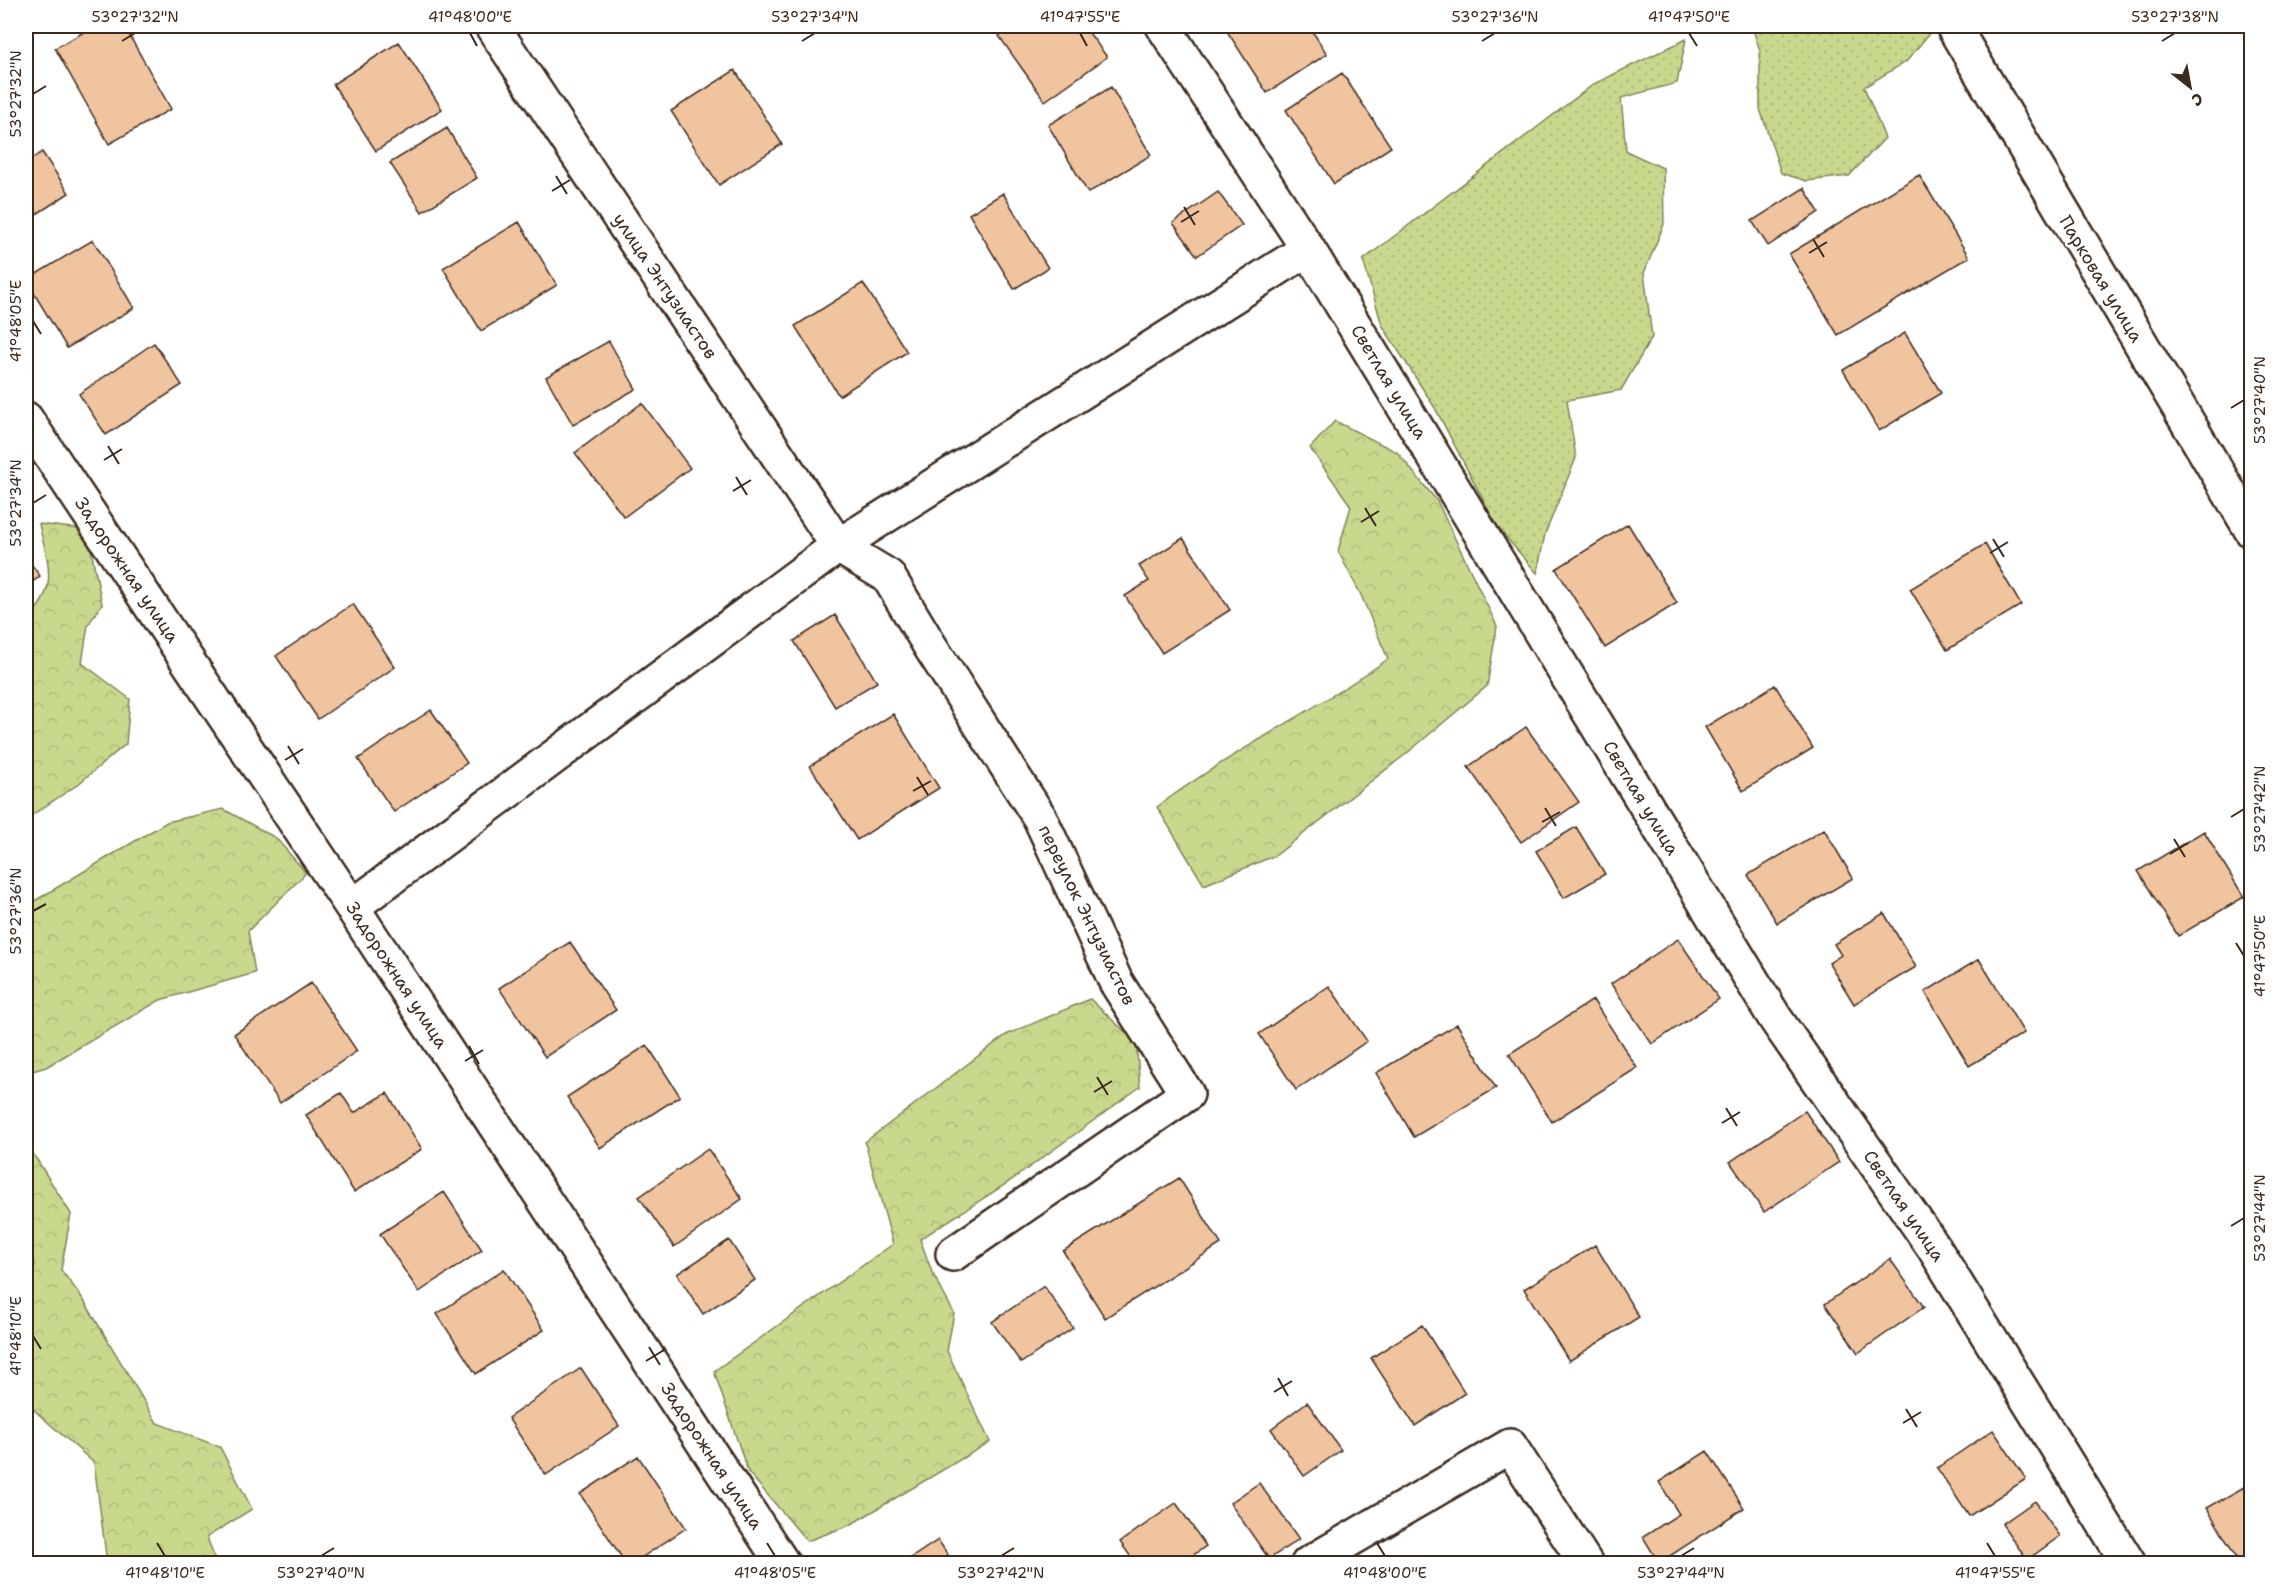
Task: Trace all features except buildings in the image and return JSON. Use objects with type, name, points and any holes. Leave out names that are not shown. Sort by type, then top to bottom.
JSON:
[{"type":"street","name":"улица Энтузиастов","points":[[492,26],[838,546]]},
{"type":"street","name":"Светлая улица","points":[[1163,26],[1308,249],[1775,1018],[1934,1248],[2129,1563]]},
{"type":"street","name":"Парковая улица","points":[[1953,26],[2252,531]]},
{"type":"street","points":[[352,907],[838,546],[1308,249]]},
{"type":"street","name":"Задорожная улица","points":[[26,419],[352,907],[783,1563]]},
{"type":"street","name":"переулок Энтузиастов","points":[[838,546],[888,576],[1040,819],[1116,982],[1187,1094],[953,1254]]},
{"type":"street","points":[[1308,1563],[1510,1446],[1586,1563]]},
{"type":"green space","points":[[1752,26],[1924,26],[1932,30],[1907,61],[1864,87],[1885,138],[1849,176],[1806,181],[1781,173],[1760,109],[1760,51]]},
{"type":"green space","points":[[1686,39],[1677,83],[1621,98],[1626,151],[1663,168],[1664,224],[1644,273],[1652,337],[1621,390],[1567,400],[1576,458],[1545,534],[1537,573],[1498,528],[1435,408],[1382,325],[1363,260],[1594,84]]},
{"type":"green space","points":[[1335,421],[1397,452],[1437,501],[1497,626],[1487,686],[1406,754],[1276,855],[1204,885],[1157,807],[1213,768],[1331,697],[1388,659],[1361,595],[1338,551],[1351,506],[1310,448]]},
{"type":"green space","points":[[39,524],[87,530],[102,604],[88,625],[82,663],[130,699],[126,744],[77,785],[26,819],[26,620],[44,598],[49,575]]},
{"type":"green space","points":[[223,809],[276,838],[306,873],[248,931],[255,973],[160,1000],[46,1067],[26,1073],[26,906],[167,822]]},
{"type":"green space","points":[[1090,999],[1136,1042],[1140,1087],[1009,1182],[920,1239],[932,1272],[954,1313],[947,1351],[990,1442],[850,1525],[807,1541],[748,1472],[714,1371],[893,1244],[865,1142],[1006,1035]]},
{"type":"green space","points":[[32,1152],[71,1214],[61,1270],[83,1299],[157,1423],[220,1447],[252,1509],[207,1537],[216,1563],[107,1563],[94,1463],[26,1403],[26,1286],[35,1265],[26,1244],[26,1159]]}]
